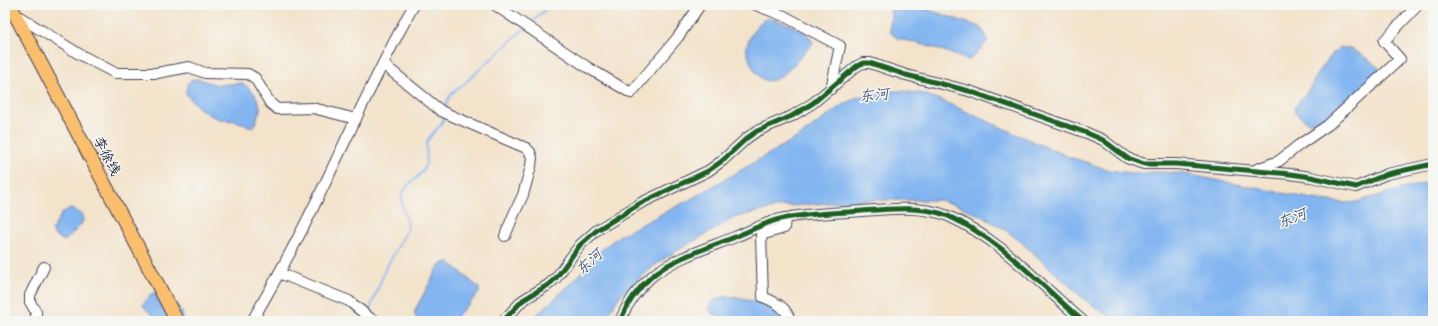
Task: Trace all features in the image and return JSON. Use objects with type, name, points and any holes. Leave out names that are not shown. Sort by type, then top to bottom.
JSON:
[{"type":"main road","name":"李徐线","points":[[10,5],[177,321]]},
{"type":"street","points":[[252,321],[314,205],[383,64],[414,5]]},
{"type":"street","points":[[495,5],[587,67],[630,93],[678,37],[700,5]]},
{"type":"street","points":[[756,5],[784,16],[840,46],[831,89]]},
{"type":"street","points":[[1252,170],[1279,161],[1328,125],[1400,59],[1384,41],[1418,5]]},
{"type":"street","points":[[5,7],[79,54],[115,73],[157,73],[189,68],[205,73],[248,74],[255,78],[270,103],[277,108],[313,108],[356,119]]},
{"type":"street","points":[[503,321],[523,300],[548,285],[556,278],[580,245],[597,230],[645,200],[708,171],[722,161],[751,135],[802,110],[831,89],[860,64],[870,63],[906,75],[969,91],[1087,133],[1103,140],[1127,158],[1144,164],[1176,164],[1252,170],[1311,177],[1356,187],[1387,174],[1433,164]]},
{"type":"street","points":[[383,64],[436,108],[526,148],[532,155],[531,166],[523,195],[505,236]]},
{"type":"street","points":[[620,321],[636,292],[651,277],[662,269],[767,223],[785,218],[824,213],[908,209],[927,210],[938,213],[962,223],[1001,247],[1084,321]]},
{"type":"street","points":[[785,218],[784,228],[761,235],[763,297],[783,308],[786,311],[790,321]]},
{"type":"street","points":[[36,321],[36,312],[30,302],[30,295],[44,267]]},
{"type":"street","points":[[279,272],[349,301],[371,318]]},
{"type":"water","points":[[895,5],[919,5],[926,9],[980,27],[987,37],[987,42],[971,59],[967,60],[939,49],[897,38],[890,31],[891,10]]},
{"type":"water","points":[[768,18],[801,30],[811,38],[813,43],[785,73],[776,79],[768,81],[760,77],[753,67],[746,49],[754,30],[764,19]]},
{"type":"water","points":[[1338,48],[1355,51],[1380,69],[1380,72],[1337,112],[1309,123],[1295,112],[1295,107],[1310,88],[1318,73]]},
{"type":"water","points":[[198,79],[218,85],[241,83],[248,87],[255,94],[260,106],[254,127],[236,121],[218,119],[207,114],[189,98],[186,93],[187,84],[192,80]]},
{"type":"water","name":"东河","points":[[892,91],[924,94],[1067,156],[1109,170],[1131,173],[1163,172],[1185,174],[1313,199],[1345,203],[1356,202],[1433,182],[1433,321],[1121,321],[1102,312],[1084,299],[1019,240],[1001,227],[981,216],[940,200],[866,200],[778,207],[736,217],[673,253],[654,266],[621,294],[604,321],[530,321],[572,283],[601,250],[619,236],[693,198],[803,134],[838,108],[857,97]]},
{"type":"water","points":[[69,209],[78,212],[82,215],[83,219],[78,228],[65,241],[55,236],[52,230],[62,213]]},
{"type":"water","points":[[449,262],[479,288],[479,293],[452,321],[418,321],[415,315],[415,310],[439,266]]},
{"type":"water","points":[[155,292],[170,295],[182,312],[184,321],[158,321],[144,307],[143,305],[150,295]]},
{"type":"water","points":[[727,296],[757,302],[769,302],[783,314],[785,321],[732,321],[712,313],[709,310],[709,306],[712,302]]},
{"type":"waterway","points":[[529,25],[550,5]]},
{"type":"waterway","points":[[446,109],[447,101],[452,93],[524,29]]},
{"type":"waterway","points":[[369,312],[385,270],[408,228],[401,199],[402,195],[406,188],[424,169],[426,163],[427,142],[441,124],[444,117]]},
{"type":"cycle path","points":[[503,321],[523,300],[548,285],[556,278],[580,245],[597,230],[641,203],[708,171],[757,131],[792,116],[813,103],[857,66],[863,63],[870,63],[906,75],[969,91],[1087,133],[1103,140],[1127,158],[1144,164],[1176,164],[1290,174],[1356,187],[1387,174],[1433,164]]},
{"type":"cycle path","points":[[620,321],[629,303],[651,277],[670,264],[691,254],[780,219],[823,213],[886,209],[912,209],[937,212],[968,226],[1003,250],[1083,321]]}]
